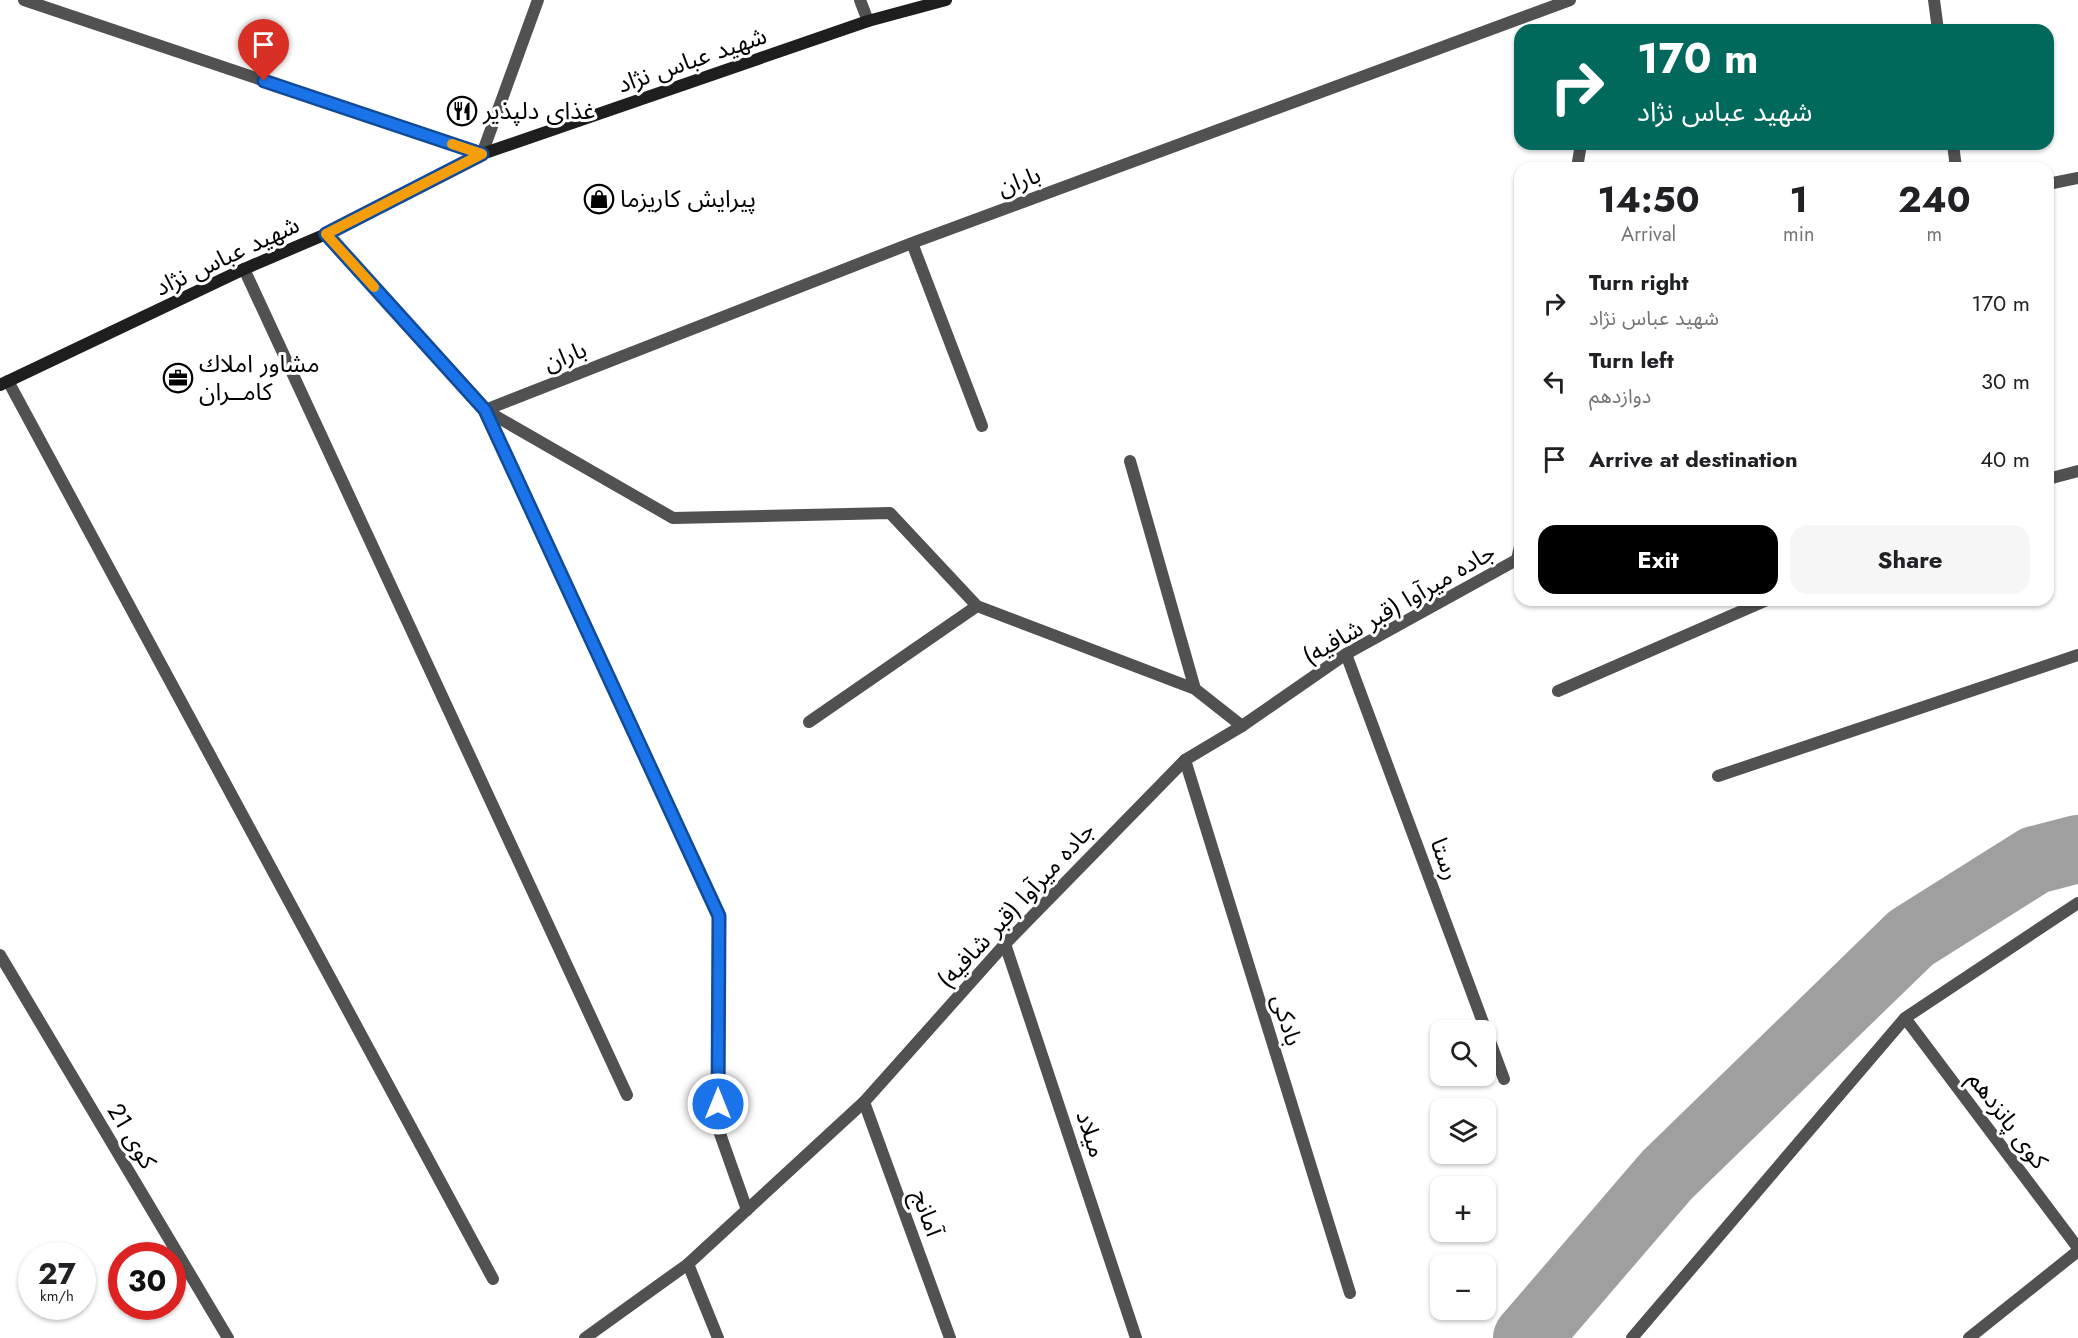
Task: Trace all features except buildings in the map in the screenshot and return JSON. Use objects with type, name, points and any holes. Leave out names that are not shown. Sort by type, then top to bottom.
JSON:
[{"type":"main road","name":"شهید عباس نژاد","points":[[4,383],[244,269],[326,234],[482,154],[868,21],[946,0]]},
{"type":"street","points":[[24,0],[482,154],[538,0]]},
{"type":"street","points":[[860,0],[868,21]]},
{"type":"street","name":"باران","points":[[485,410],[912,243],[1570,0]]},
{"type":"street","points":[[1934,0],[1937,24]]},
{"type":"street","points":[[2054,183],[2078,178]]},
{"type":"street","points":[[326,234],[485,410],[719,916],[718,1128],[747,1210]]},
{"type":"street","points":[[912,243],[982,426]]},
{"type":"street","points":[[244,269],[627,1095]]},
{"type":"street","points":[[4,383],[494,1279]]},
{"type":"street","points":[[485,410],[673,518],[890,513],[977,606],[1196,690],[1242,726]]},
{"type":"street","points":[[1130,461],[1196,690]]},
{"type":"street","points":[[2054,477],[2078,471]]},
{"type":"street","name":"جاده میرآوا (قبر شافیه)","points":[[585,1338],[687,1264],[864,1102],[1005,944],[1185,760],[1242,726],[1346,654],[1514,561]]},
{"type":"street","points":[[809,722],[977,606]]},
{"type":"street","points":[[1558,691],[1753,606]]},
{"type":"street","name":"رستا","points":[[1346,654],[1504,1079]]},
{"type":"street","points":[[1718,776],[2078,655]]},
{"type":"street","name":"بادکی","points":[[1185,760],[1350,1293]]},
{"type":"street","points":[[1632,1338],[1905,1018],[2078,903]]},
{"type":"street","name":"میلاد","points":[[1005,944],[1136,1338]]},
{"type":"street","name":"کوی 21","points":[[0,955],[228,1338]]},
{"type":"street","name":"کوی پانزدهم","points":[[1905,1018],[2078,1250]]},
{"type":"street","name":"آمانج","points":[[864,1102],[950,1338]]},
{"type":"street","points":[[1969,1338],[2078,1250]]},
{"type":"street","points":[[687,1264],[718,1338]]},
{"type":"waterway","points":[[1527,1338],[1667,1175],[1911,938],[2035,860],[2078,849]]},
{"type":"slow traffic","points":[[374,287],[326,234],[482,154],[452,144]]},
{"type":"place","name":"غذای دلپذیر","points":[[462,111]]},
{"type":"place","name":"پیرایش کاریزما","points":[[599,199]]},
{"type":"place","name":"مشاور املاك كامــران","points":[[178,378]]},
{"type":"route","points":[[264,81],[482,154],[326,234],[485,410],[719,916],[718,1104]]}]
